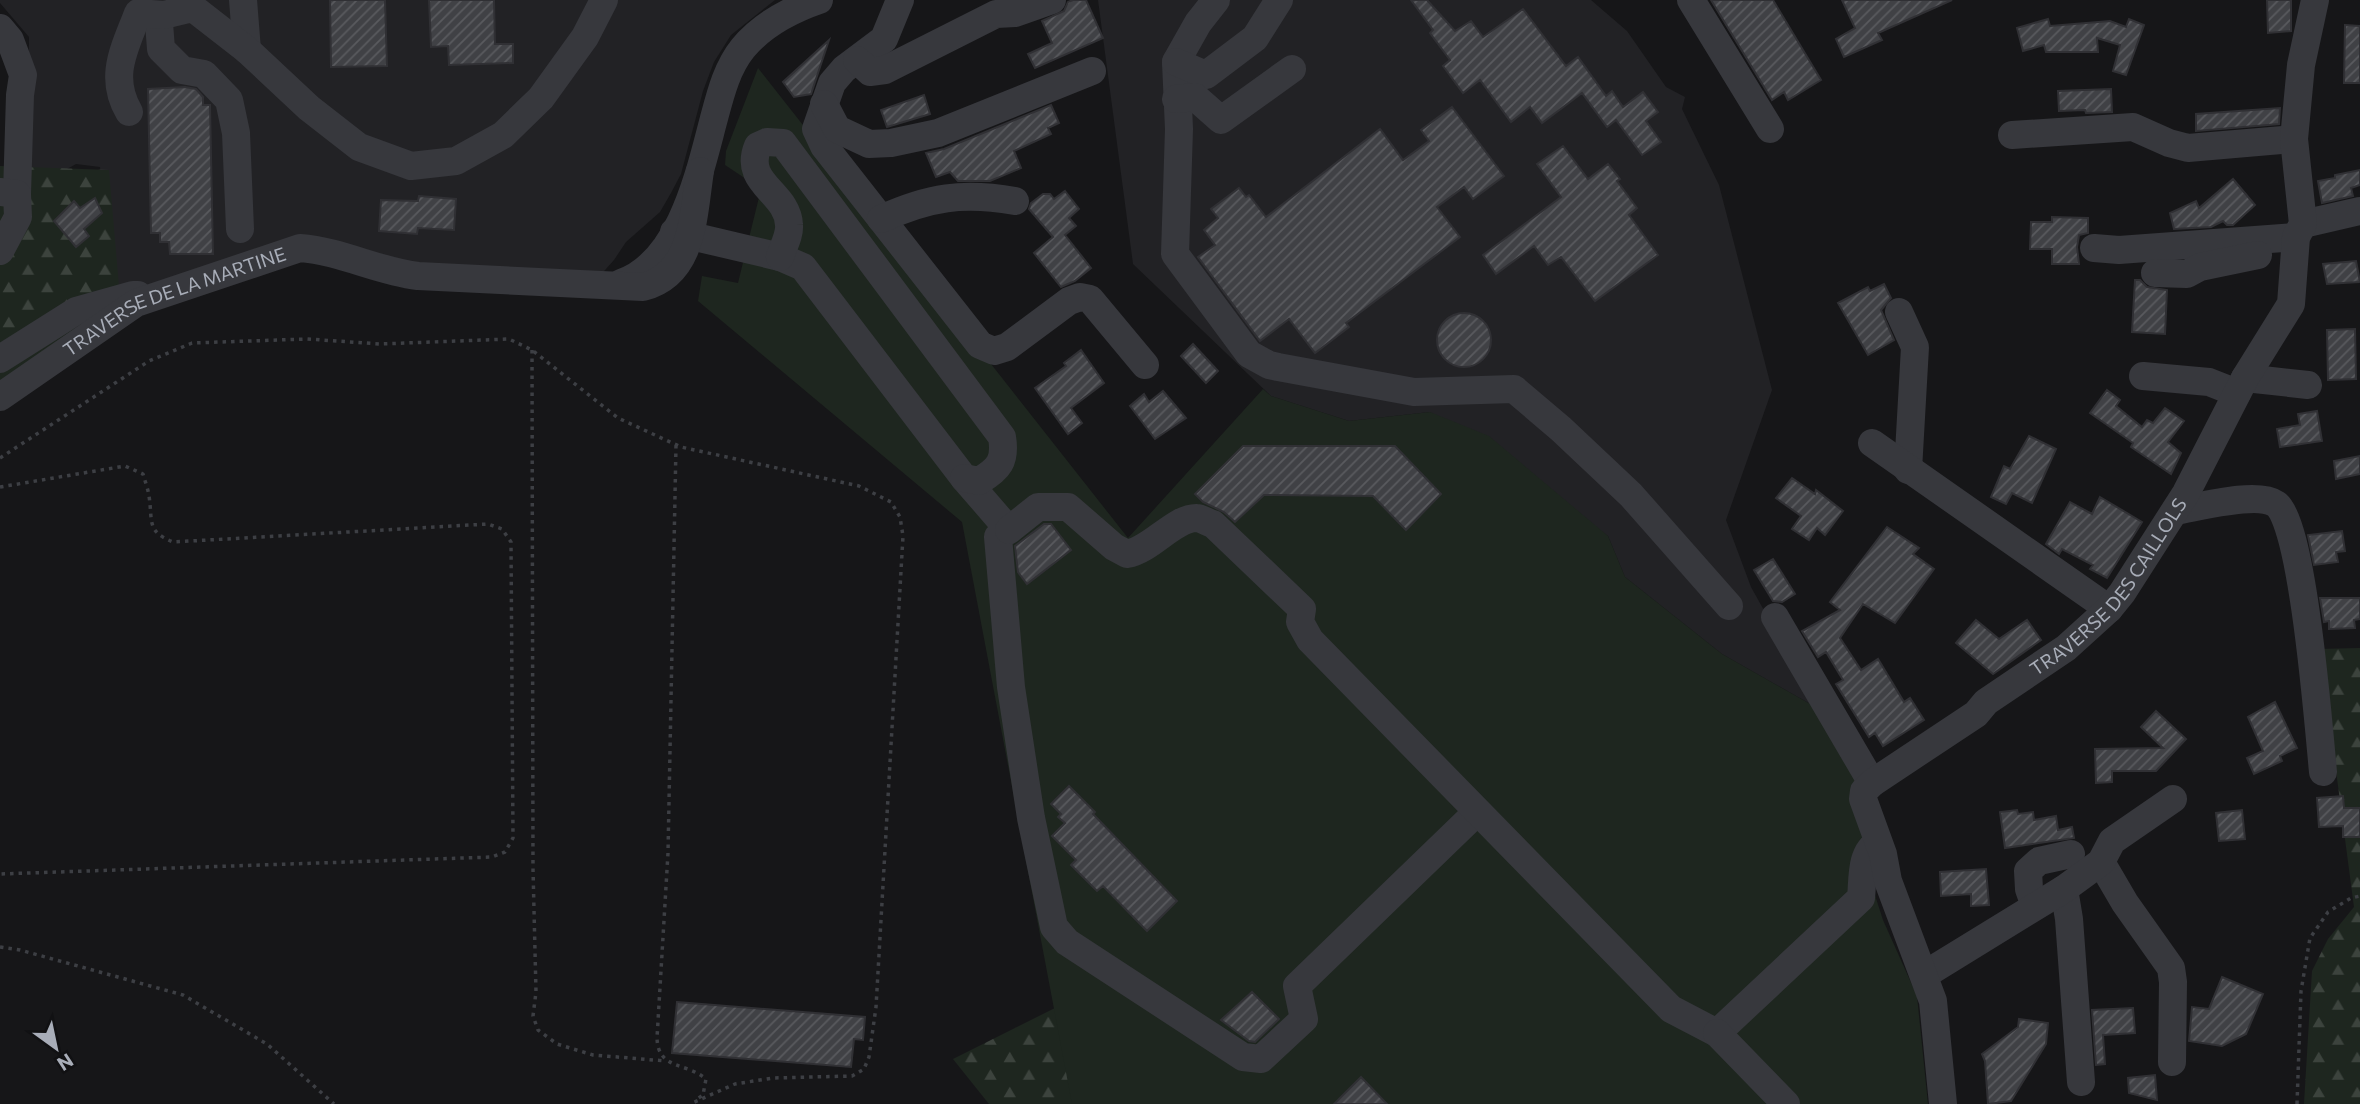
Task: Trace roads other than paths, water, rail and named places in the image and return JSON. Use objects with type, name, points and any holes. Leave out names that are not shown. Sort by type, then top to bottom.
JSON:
[{"type":"street","points":[[243,0],[247,50]]},
{"type":"street","points":[[129,112],[120,97],[118,68],[138,13],[181,8],[247,50],[309,108],[359,147],[411,166],[456,161],[503,135],[541,99],[585,37],[604,0]]},
{"type":"street","name":"TRAVERSE DE LA MARTINE","points":[[0,397],[136,303],[300,248],[324,250],[399,274],[418,276],[613,285],[635,278],[682,234],[724,82],[743,48],[773,21],[794,8],[819,0]]},
{"type":"street","points":[[900,0],[884,39],[832,83],[816,130],[824,146],[981,345],[994,351],[1007,347],[1069,300],[1080,297],[1090,299],[1145,365]]},
{"type":"street","points":[[857,60],[870,72],[885,70],[996,14],[1015,13],[1052,0]]},
{"type":"street","points":[[1216,0],[1198,23],[1176,62],[1179,129],[1175,254],[1249,354],[1269,365],[1414,391],[1514,389],[1631,495],[1729,606]]},
{"type":"street","points":[[1176,62],[1206,75],[1255,37],[1279,0]]},
{"type":"street","points":[[1692,0],[1770,129]]},
{"type":"street","name":"TRAVERSE DES CAILLOLS","points":[[1872,783],[1976,714],[1986,702],[2066,648],[2109,609],[2122,593],[2176,511],[2241,386],[2291,304],[2298,236],[2294,139],[2301,65],[2315,0]]},
{"type":"street","points":[[181,8],[159,23],[161,49],[183,69],[204,74],[229,100],[236,133],[240,229]]},
{"type":"street","points":[[0,28],[10,40],[23,75],[8,193],[18,217],[0,251]]},
{"type":"street","points":[[1176,99],[1195,97],[1221,120],[1292,69]]},
{"type":"street","points":[[824,104],[837,129],[869,144],[891,143],[938,133],[1092,71]]},
{"type":"street","points":[[2012,135],[2133,127],[2169,143],[2188,148],[2294,139]]},
{"type":"street","points":[[780,257],[790,226],[787,215],[755,170],[752,159],[758,146],[767,142],[783,143],[1002,437],[1005,452],[995,471],[979,481],[964,478]]},
{"type":"street","points":[[881,219],[910,206],[962,195],[1015,201]]},
{"type":"street","points":[[2155,273],[2179,275],[2298,236],[2360,211]]},
{"type":"street","points":[[682,234],[780,257],[803,267],[964,478],[1009,530]]},
{"type":"street","points":[[2094,248],[2119,250],[2298,236]]},
{"type":"street","points":[[0,359],[76,311],[133,295],[152,297]]},
{"type":"street","points":[[1899,312],[1915,347],[1908,470]]},
{"type":"street","points":[[2143,376],[2241,386],[2308,385]]},
{"type":"street","points":[[1872,443],[2109,609]]},
{"type":"street","points":[[2176,511],[2257,498],[2276,504],[2285,514],[2303,589],[2323,772]]},
{"type":"street","points":[[1477,812],[1297,986],[1304,1020],[1261,1059],[1243,1057],[1067,942],[1054,927],[1031,818],[1011,687],[998,537],[1038,507],[1068,507],[1114,547],[1127,554],[1140,552],[1181,523],[1197,518],[1213,524],[1302,609],[1300,622],[1310,640],[1671,1009],[1717,1033],[1786,1104]]},
{"type":"street","points":[[1775,617],[1872,783],[1864,791],[1863,799],[1888,881],[1933,1001],[1943,1104]]},
{"type":"street","points":[[1924,975],[2064,889],[2101,862],[2112,841],[2173,799]]},
{"type":"street","points":[[1717,1033],[1861,898],[1866,855],[1872,846],[1878,843]]},
{"type":"street","points":[[2035,906],[2029,889],[2028,871],[2039,861],[2071,855]]},
{"type":"street","points":[[2101,862],[2124,903],[2171,968],[2174,982],[2172,1062]]},
{"type":"street","points":[[2064,889],[2069,919],[2081,1082]]}]
